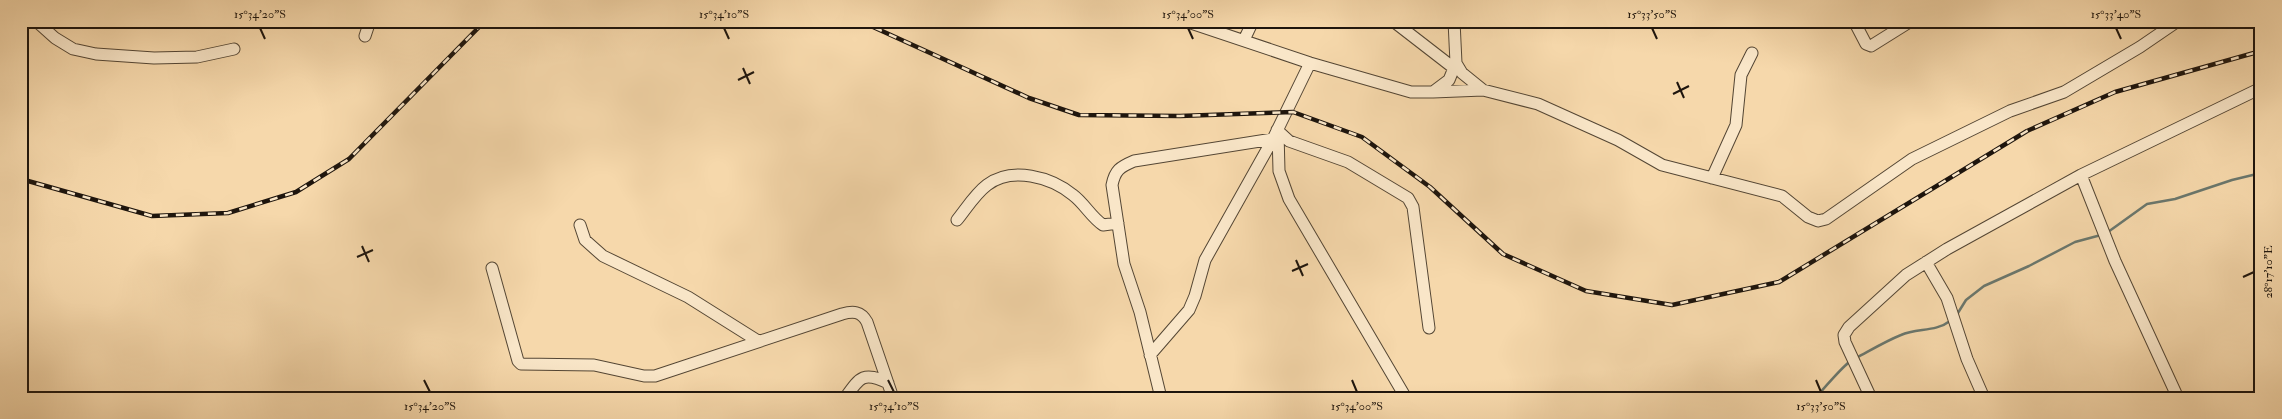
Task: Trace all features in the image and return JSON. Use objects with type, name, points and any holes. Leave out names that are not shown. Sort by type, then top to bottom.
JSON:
[{"type":"street","points":[[36,21],[54,38],[73,49],[96,54],[154,58],[197,57],[234,49]]},
{"type":"street","points":[[365,36],[370,21]]},
{"type":"street","points":[[1185,21],[1310,63],[1411,92],[1483,90],[1538,104],[1618,140],[1662,165],[1782,196],[1808,218],[1818,221],[1826,219],[1912,159],[2010,111],[2064,92],[2140,47],[2178,21]]},
{"type":"street","points":[[1244,40],[1253,21]]},
{"type":"street","points":[[1393,21],[1456,66],[1483,90]]},
{"type":"street","points":[[1433,92],[1450,80],[1456,66],[1454,21]]},
{"type":"street","points":[[1854,21],[1866,44],[1871,46],[1911,21]]},
{"type":"street","points":[[1712,178],[1736,125],[1741,75],[1752,53]]},
{"type":"street","points":[[1150,355],[1189,310],[1205,260],[1276,133],[1310,63]]},
{"type":"street","points":[[1872,398],[1845,342],[1844,335],[1849,327],[1906,275],[1947,249],[2081,175],[2261,88]]},
{"type":"street","points":[[1276,133],[1279,172],[1290,199],[1406,398]]},
{"type":"street","points":[[1161,398],[1140,312],[1124,264],[1112,185],[1114,173],[1120,166],[1134,161],[1276,133],[1289,141],[1348,162],[1408,198],[1413,207],[1429,328]]},
{"type":"street","points":[[2081,175],[2119,270],[2178,398]]},
{"type":"street","points":[[957,220],[988,184],[1001,178],[1019,176],[1036,177],[1051,181],[1074,195],[1102,225],[1118,224]]},
{"type":"street","points":[[580,225],[585,240],[603,256],[688,298],[758,341]]},
{"type":"street","points":[[1926,262],[1947,298],[1966,359],[1984,398]]},
{"type":"street","points":[[492,268],[518,361],[524,364],[587,364],[644,376],[655,376],[842,314],[857,312],[867,322],[893,398]]},
{"type":"street","points":[[845,398],[852,385],[865,376],[871,376],[888,383]]},
{"type":"waterway","points":[[2108,232],[2147,204],[2175,199],[2232,180],[2261,173]]},
{"type":"waterway","points":[[1956,316],[1966,300],[1984,286],[2029,266],[2075,242],[2101,235]]},
{"type":"waterway","points":[[1856,358],[1901,335],[1939,327],[1950,321]]},
{"type":"waterway","points":[[1816,398],[1851,361]]},
{"type":"railway","points":[[21,179],[152,216],[228,213],[296,192],[349,159],[485,21]]},
{"type":"railway","points":[[860,21],[1029,98],[1079,115],[1180,116],[1293,112],[1362,137],[1430,187],[1503,254],[1586,291],[1672,305],[1779,282],[2027,131],[2115,92],[2261,51]]}]
